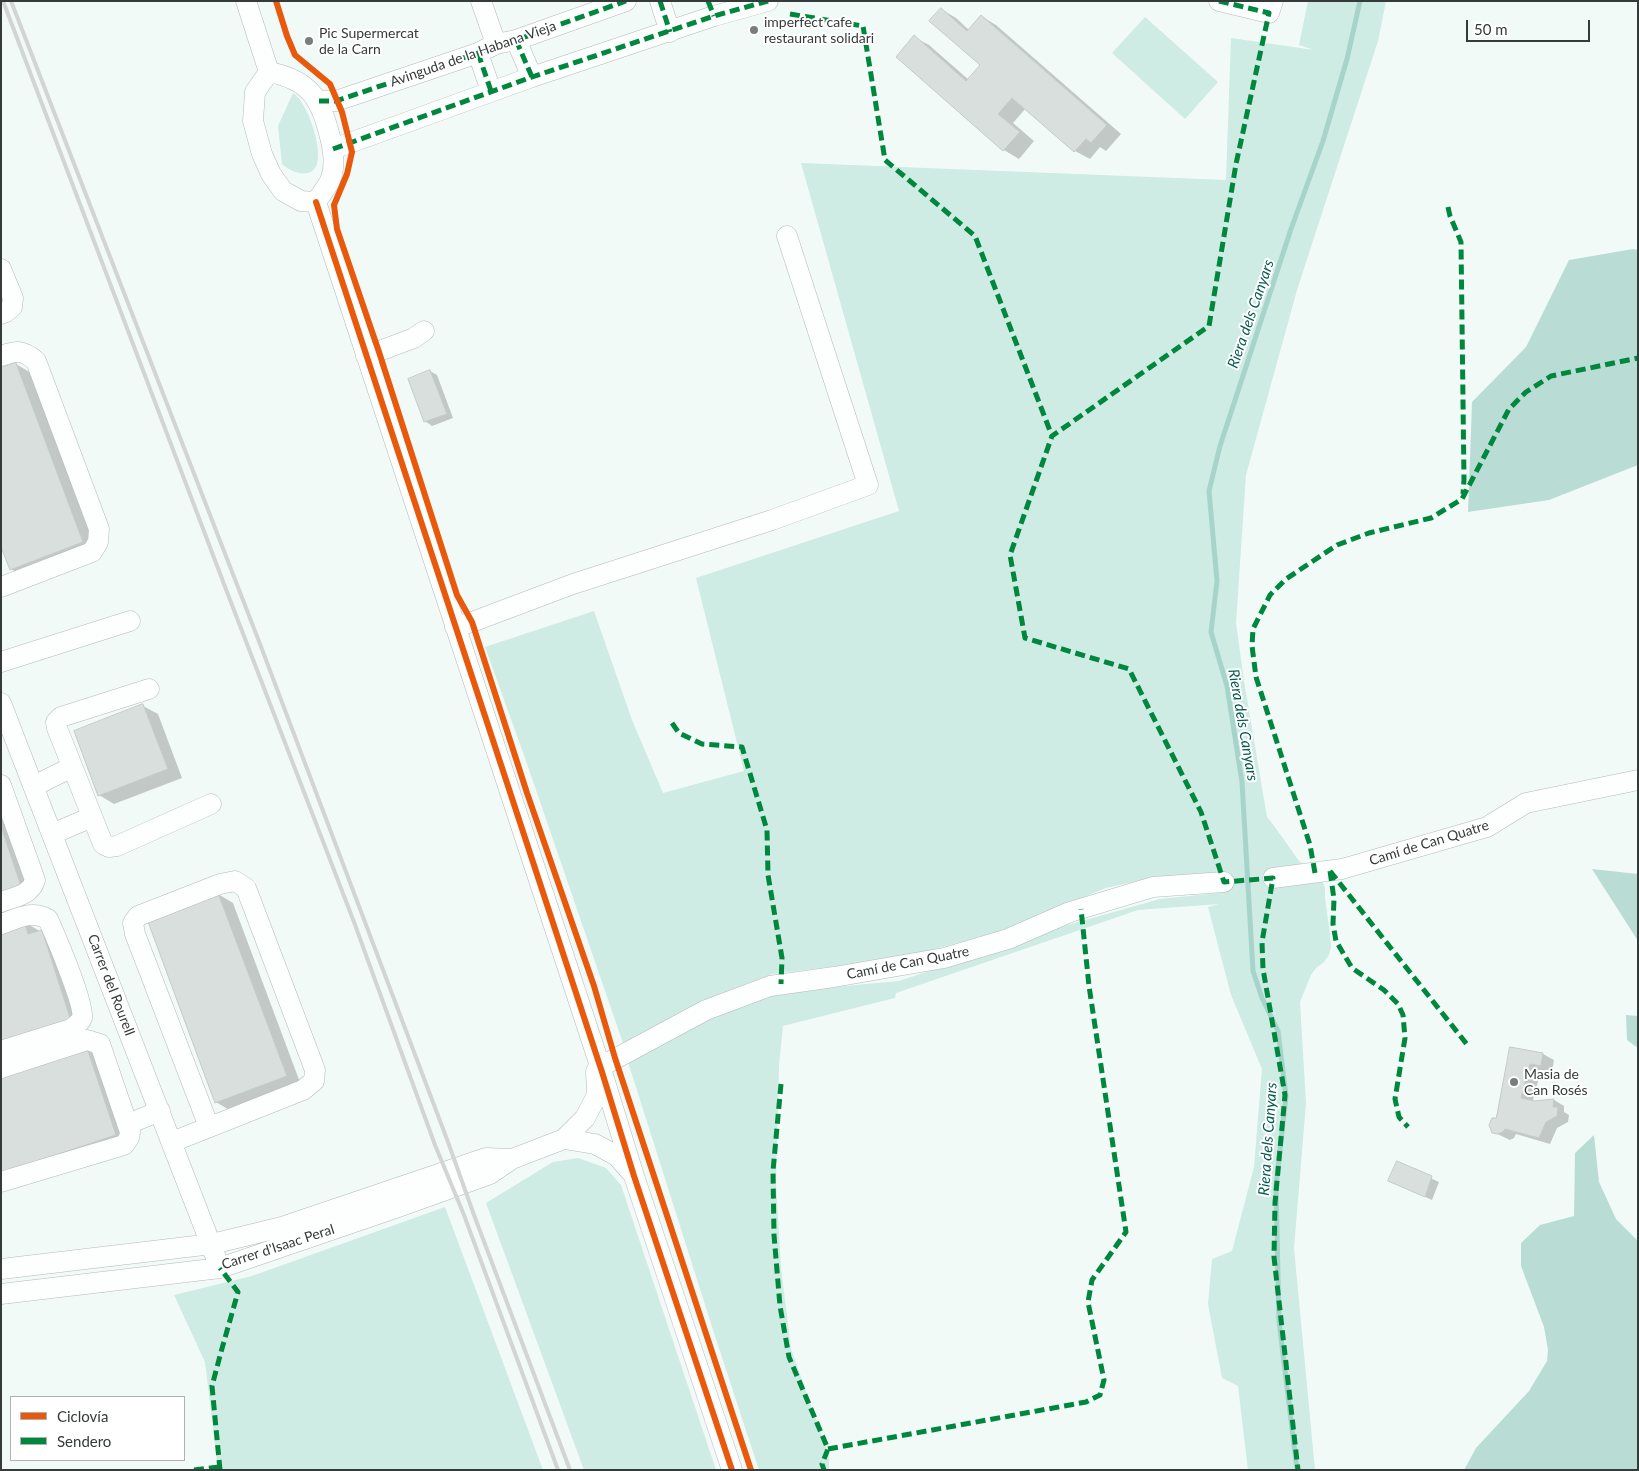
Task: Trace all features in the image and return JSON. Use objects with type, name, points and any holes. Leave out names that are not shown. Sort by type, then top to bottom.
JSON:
[{"type":"street","points":[[246,1],[269,72]]},
{"type":"street","points":[[482,1],[496,44]]},
{"type":"street","name":"Avinguda de la Habana Vieja","points":[[319,102],[336,101],[478,53],[496,44],[516,40],[626,1]]},
{"type":"street","points":[[660,1],[670,32]]},
{"type":"street","points":[[333,149],[491,91],[670,32],[711,9],[768,1]]},
{"type":"street","points":[[1219,1],[1271,7]]},
{"type":"street","points":[[516,40],[532,77]]},
{"type":"street","points":[[478,53],[491,91]]},
{"type":"street","points":[[269,72],[286,76],[303,85],[319,102],[326,119],[333,149],[334,165],[329,183],[316,202]]},
{"type":"street","points":[[269,72],[255,92],[253,121],[262,154],[271,174],[283,191],[301,201],[316,202]]},
{"type":"street","points":[[316,202],[732,1470]]},
{"type":"street","points":[[455,627],[572,584],[772,520],[868,485],[787,236]]},
{"type":"street","points":[[1,269],[12,298],[12,307],[1,314]]},
{"type":"street","points":[[366,356],[414,338],[424,331]]},
{"type":"street","points":[[1,356],[14,352],[27,354],[36,362],[99,529],[98,542],[92,552],[1,587]]},
{"type":"street","points":[[1,662],[130,621]]},
{"type":"street","points":[[149,689],[61,717],[56,722],[103,844],[109,847],[117,846],[211,804]]},
{"type":"street","name":"Carrer del Rourell","points":[[1,703],[7,735],[34,786],[220,1268]]},
{"type":"street","points":[[34,786],[72,767]]},
{"type":"street","name":"Camí de Can Quatre","points":[[1273,878],[1342,869],[1487,827],[1526,803],[1638,780]]},
{"type":"street","points":[[1,785],[34,880],[33,887],[28,892],[1,902]]},
{"type":"street","points":[[52,834],[92,817]]},
{"type":"street","points":[[172,1142],[303,1090],[314,1081],[315,1070],[246,888],[235,881],[220,884],[138,916],[133,923],[135,934],[209,1127]]},
{"type":"street","name":"Camí de Can Quatre","points":[[598,1060],[706,1010],[770,986],[944,958],[1008,939],[1070,912],[1153,887],[1224,882]]},
{"type":"street","points":[[1,924],[32,914],[41,915],[48,919],[70,972],[81,1008],[82,1018],[78,1024],[71,1028],[1,1051]]},
{"type":"street","points":[[70,972],[102,961]]},
{"type":"street","points":[[1,1068],[87,1040],[100,1044],[130,1035]]},
{"type":"street","points":[[1,1182],[124,1145],[129,1138],[130,1132],[100,1044]]},
{"type":"street","points":[[564,1139],[585,1118],[597,1095],[598,1060]]},
{"type":"street","points":[[128,1124],[160,1111]]},
{"type":"street","points":[[564,1139],[595,1144],[617,1156],[634,1176]]},
{"type":"street","name":"Carrer d'Isaac Peral","points":[[1,1294],[220,1268],[490,1174],[512,1159],[564,1139]]},
{"type":"street","name":"Carrer d'Isaac Peral","points":[[1,1269],[212,1244],[282,1226],[486,1158],[512,1159]]},
{"type":"green space","points":[[1308,1],[1386,1],[1378,41],[1297,290],[1246,475],[1236,623],[1267,817],[1299,861],[1322,880],[1325,888],[1330,935],[1331,947],[1329,955],[1311,975],[1300,1002],[1306,1103],[1294,1248],[1315,1470],[1248,1470],[1238,1386],[1222,1378],[1208,1304],[1212,1259],[1232,1251],[1254,1167],[1262,1069],[1231,995],[1208,907],[1219,904],[1138,910],[896,993],[895,998],[783,1026],[779,1065],[776,1183],[781,1268],[791,1349],[829,1456],[829,1470],[759,1470],[628,1062],[720,1010],[780,992],[899,981],[1064,926],[1160,899],[1228,892],[1228,875],[1146,879],[1106,888],[1000,931],[903,958],[773,974],[730,990],[624,1046],[485,647],[594,611],[632,720],[663,793],[744,771],[696,578],[899,511],[801,163],[1226,180],[1231,38],[1314,50],[1299,45]]},
{"type":"green space","points":[[1145,17],[1218,82],[1185,119],[1112,53]]},
{"type":"green space","points":[[293,93],[303,104],[314,131],[318,149],[317,164],[314,169],[305,174],[294,171],[282,164],[278,126]]},
{"type":"green space","points":[[1633,249],[1638,250],[1638,465],[1549,500],[1468,512],[1472,402],[1526,347],[1569,260]]},
{"type":"green space","points":[[1592,869],[1638,874],[1638,941]]},
{"type":"green space","points":[[1626,1015],[1638,1016],[1638,1048],[1627,1040]]},
{"type":"green space","points":[[1594,1135],[1599,1182],[1616,1219],[1638,1241],[1638,1470],[1464,1470],[1476,1448],[1529,1391],[1547,1361],[1548,1350],[1544,1327],[1521,1266],[1521,1243],[1540,1225],[1574,1216],[1575,1153]]},
{"type":"green space","points":[[578,1158],[606,1168],[621,1185],[716,1470],[584,1470],[486,1203],[553,1162]]},
{"type":"green space","points":[[445,1207],[543,1470],[218,1470],[205,1362],[174,1295],[252,1276]]},
{"type":"building","points":[[941,8],[967,31],[981,15],[1107,125],[1091,143],[1086,139],[1074,152],[1012,98],[998,114],[1020,132],[1003,151],[896,57],[914,35],[966,81],[980,65],[929,21]]},
{"type":"building","points":[[16,363],[83,542],[10,570],[1,547],[1,368]]},
{"type":"building","points":[[430,370],[447,414],[424,422],[408,379]]},
{"type":"building","points":[[143,704],[168,769],[98,796],[74,731]]},
{"type":"building","points":[[1,826],[21,886],[1,893]]},
{"type":"building","points":[[218,893],[287,1076],[215,1103],[147,919]]},
{"type":"building","points":[[24,920],[28,934],[42,930],[72,1024],[1,1046],[1,928]]},
{"type":"building","name":"Masia de Can Rosés","points":[[1510,1047],[1543,1053],[1541,1066],[1530,1064],[1521,1098],[1535,1101],[1554,1099],[1553,1107],[1558,1107],[1557,1116],[1546,1122],[1539,1138],[1505,1129],[1498,1134],[1492,1133],[1489,1125],[1492,1118],[1496,1118]]},
{"type":"building","points":[[87,1048],[116,1135],[1,1173],[1,1076]]},
{"type":"building","points":[[1397,1161],[1432,1176],[1425,1197],[1388,1181]]},
{"type":"waterway","name":"Riera dels Canyars","points":[[1297,1470],[1279,1321],[1276,1186],[1286,1096],[1278,1031],[1262,998],[1253,971],[1242,782],[1227,686],[1211,632],[1217,581],[1209,491],[1220,446],[1291,229],[1323,141],[1347,59],[1360,1]]},
{"type":"railway","points":[[3,1],[354,922],[435,1145],[464,1215],[558,1470]]},
{"type":"railway","points":[[11,1],[260,644],[570,1470]]},
{"type":"marked path","points":[[319,101],[336,101],[478,53],[496,44],[516,40],[626,1]]},
{"type":"marked path","points":[[660,1],[670,32]]},
{"type":"marked path","points":[[708,1],[714,16]]},
{"type":"marked path","points":[[333,149],[532,77],[714,16],[768,1]]},
{"type":"marked path","points":[[1219,1],[1269,13],[1236,164],[1209,326],[1052,436],[1010,555],[1025,638],[1129,669],[1201,812],[1224,882],[1273,878],[1262,942],[1263,969],[1285,1095],[1275,1203],[1274,1257],[1298,1470]]},
{"type":"marked path","points":[[790,14],[863,26],[885,160],[975,236],[1052,436]]},
{"type":"marked path","points":[[516,40],[532,77]]},
{"type":"marked path","points":[[478,53],[491,91]]},
{"type":"marked path","points":[[1448,207],[1461,242],[1463,494]]},
{"type":"marked path","points":[[1315,873],[1310,845],[1256,677],[1252,646],[1253,629],[1270,595],[1286,579],[1337,545],[1369,533],[1431,518],[1462,499],[1509,409],[1526,392],[1551,376],[1638,358]]},
{"type":"marked path","points":[[672,723],[679,733],[702,744],[742,747],[767,830],[768,875],[782,958],[781,984]]},
{"type":"marked path","points":[[1330,871],[1334,899],[1333,924],[1336,941],[1352,968],[1384,990],[1398,1004],[1403,1015],[1405,1038],[1395,1099],[1399,1117],[1408,1127]]},
{"type":"marked path","points":[[1330,871],[1469,1047]]},
{"type":"marked path","points":[[828,1449],[1086,1402],[1100,1395],[1104,1380],[1088,1302],[1092,1280],[1126,1232],[1089,986],[1081,909]]},
{"type":"marked path","points":[[781,1084],[773,1171],[774,1235],[780,1306],[789,1357],[828,1449],[822,1464],[824,1470]]},
{"type":"marked path","points":[[220,1268],[238,1292],[212,1386],[220,1470]]},
{"type":"marked path","points":[[194,1470],[219,1467]]},
{"type":"cycle path","points":[[276,1],[295,55],[330,84],[342,112],[352,152],[347,174],[334,205],[337,229],[379,352],[457,595],[472,622],[527,793],[594,986],[615,1058],[751,1470]]},
{"type":"cycle path","points":[[316,202],[732,1470]]},
{"type":"place","name":"imperfect cafe restaurant solidari","points":[[754,30]]},
{"type":"place","name":"Pic Supermercat de la Carn","points":[[309,41]]},
{"type":"place","name":"Masia de Can Rosés","points":[[1514,1082]]}]
